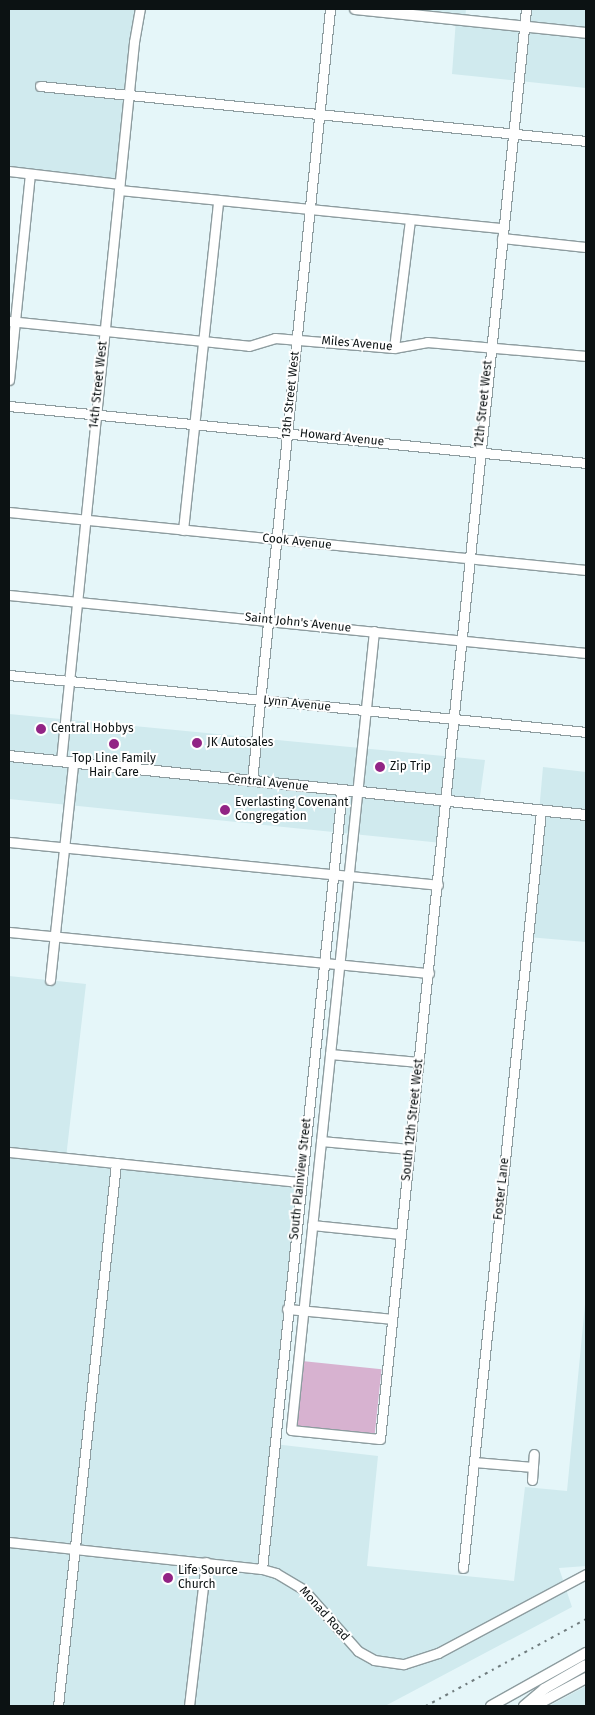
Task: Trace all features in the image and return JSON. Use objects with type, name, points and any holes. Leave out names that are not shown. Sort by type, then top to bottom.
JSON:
[{"type":"main road","points":[[355,9],[586,33]]},
{"type":"main road","name":"Central Avenue","points":[[9,756],[586,814]]},
{"type":"main road","points":[[491,1706],[586,1653]]},
{"type":"main road","points":[[524,1706],[544,1689],[586,1665]]},
{"type":"main road","points":[[534,1706],[586,1678]]},
{"type":"street","name":"14th Street West","points":[[61,761],[119,187],[140,9]]},
{"type":"street","name":"13th Street West","points":[[252,781],[286,432],[321,114],[330,9]]},
{"type":"street","name":"12th Street West","points":[[447,800],[479,454],[526,9]]},
{"type":"street","points":[[40,86],[586,141]]},
{"type":"street","points":[[9,172],[218,201],[503,228]]},
{"type":"street","points":[[9,380],[12,321],[30,174]]},
{"type":"street","points":[[183,530],[218,201]]},
{"type":"street","points":[[394,348],[410,220]]},
{"type":"street","points":[[502,238],[586,247]]},
{"type":"street","name":"Miles Avenue","points":[[12,321],[203,343],[249,346],[275,338],[394,348],[427,342],[586,356]]},
{"type":"street","name":"Howard Avenue","points":[[9,406],[286,432],[479,454],[586,463]]},
{"type":"street","name":"Cook Avenue","points":[[9,512],[586,570]]},
{"type":"street","name":"Saint John's Avenue","points":[[9,594],[586,653]]},
{"type":"street","name":"South Plainview Street","points":[[374,631],[291,1430],[380,1439]]},
{"type":"street","name":"Lynn Avenue","points":[[9,675],[586,732]]},
{"type":"street","points":[[50,980],[73,762]]},
{"type":"street","name":"South Plainview Street","points":[[262,1569],[287,1309],[342,790]]},
{"type":"street","name":"South 12th Street West","points":[[380,1439],[447,800]]},
{"type":"street","name":"Foster Lane","points":[[463,1568],[541,810]]},
{"type":"street","points":[[9,842],[438,885]]},
{"type":"street","points":[[9,932],[429,973]]},
{"type":"street","points":[[330,1054],[419,1062]]},
{"type":"street","points":[[321,1141],[410,1150]]},
{"type":"street","points":[[9,1152],[301,1182]]},
{"type":"street","points":[[58,1706],[116,1163]]},
{"type":"street","points":[[312,1225],[401,1234]]},
{"type":"street","points":[[287,1309],[392,1320]]},
{"type":"street","points":[[532,1480],[534,1454]]},
{"type":"street","points":[[474,1462],[533,1467]]},
{"type":"street","name":"Monad Road","points":[[9,1542],[262,1569],[290,1579],[303,1589],[358,1651],[374,1660],[404,1664],[438,1653],[586,1574]]},
{"type":"street","points":[[189,1706],[206,1562]]},
{"type":"shaded area","points":[[9,9],[140,9],[119,184],[9,171]]},
{"type":"shaded area","points":[[355,9],[466,9],[465,20],[524,26],[527,9],[586,9],[586,88],[452,74],[456,19]]},
{"type":"shaded area","points":[[9,714],[485,760],[479,804],[447,801],[442,843],[9,799]]},
{"type":"shaded area","points":[[543,767],[586,772],[586,942],[528,937]]},
{"type":"shaded area","points":[[9,976],[86,984],[66,1158],[301,1182],[274,1444],[378,1456],[367,1566],[514,1581],[525,1487],[567,1491],[586,1294],[586,1566],[559,1568],[572,1607],[385,1706],[9,1706]]},
{"type":"shaded area","points":[[302,1361],[382,1369],[375,1436],[295,1428]]},
{"type":"shaded area","points":[[586,1686],[586,1706],[549,1706]]},
{"type":"railway","points":[[426,1706],[586,1619]]},
{"type":"place","name":"Central Hobbys","points":[[41,729]]},
{"type":"place","name":"JK Autosales","points":[[197,743]]},
{"type":"place","name":"Top Line Family Hair Care","points":[[114,744]]},
{"type":"place","name":"Zip Trip","points":[[380,767]]},
{"type":"place","name":"Everlasting Covenant Congregation","points":[[225,810]]},
{"type":"place","name":"Life Source Church","points":[[168,1578]]}]
